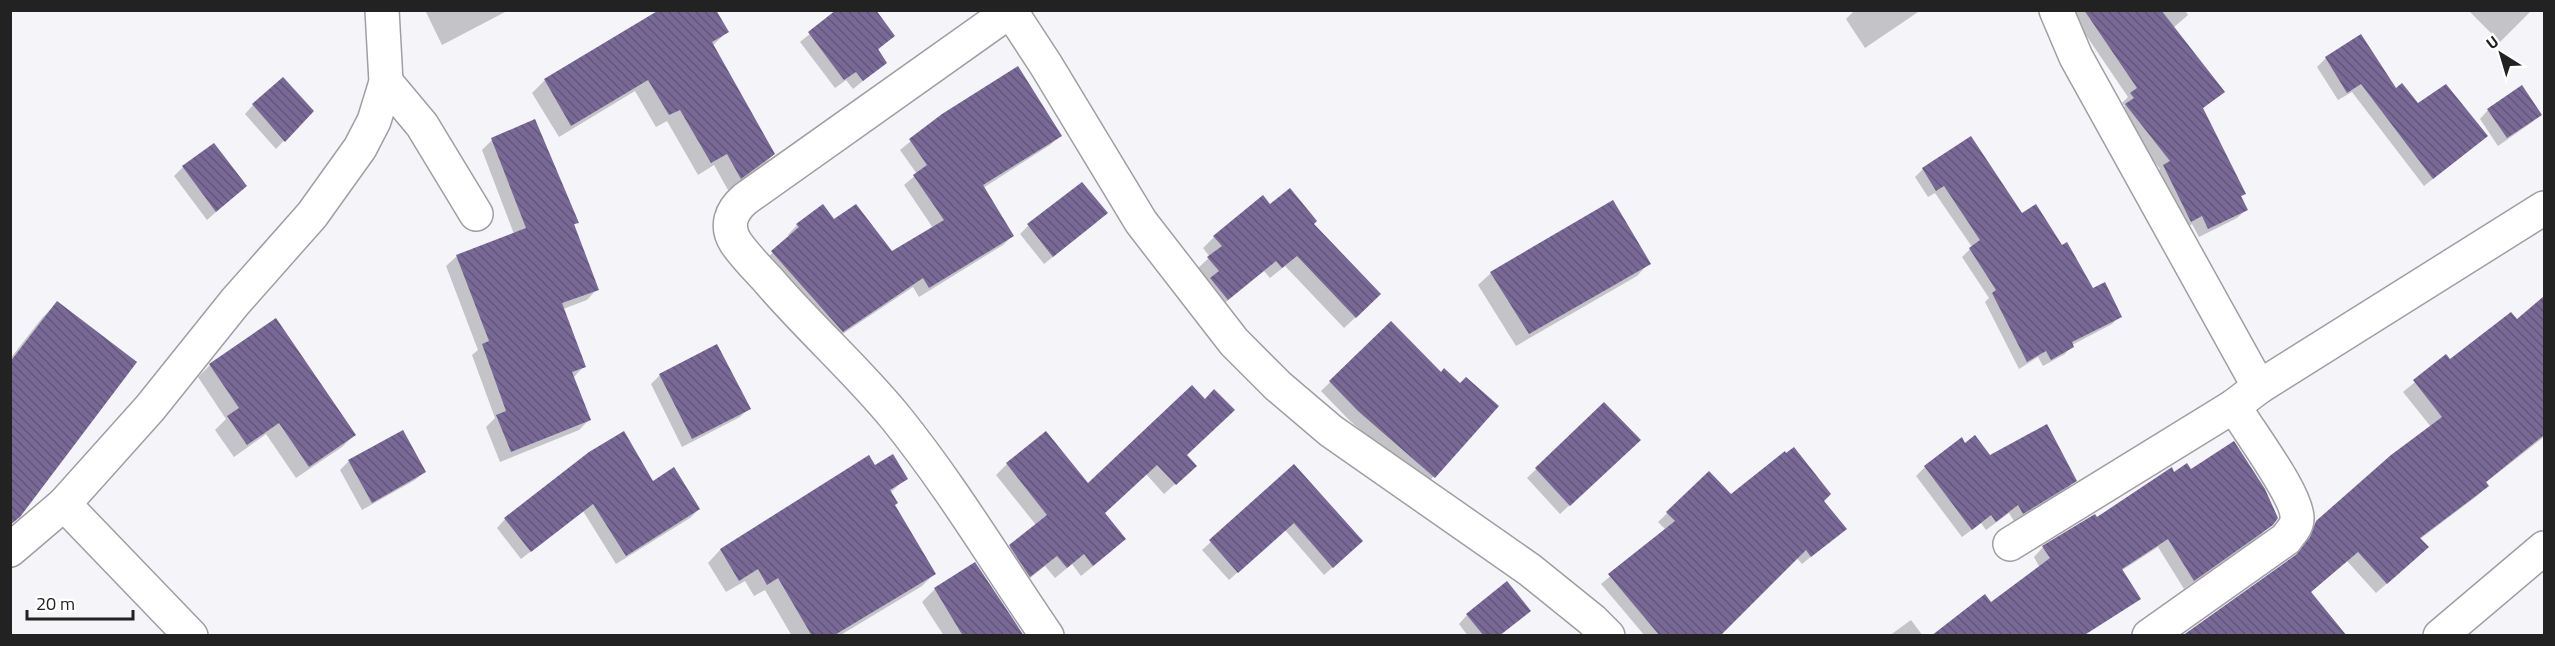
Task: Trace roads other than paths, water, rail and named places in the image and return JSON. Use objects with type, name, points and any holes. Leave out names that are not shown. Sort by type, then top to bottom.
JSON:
[{"type":"main road","points":[[10,550],[64,504],[150,408],[235,302],[312,215],[360,148],[374,121],[386,82],[382,10]]},
{"type":"main road","points":[[2056,10],[2076,57],[2246,396],[2298,517],[2296,525],[2286,539],[2149,636]]},
{"type":"main road","points":[[1047,636],[931,464],[896,418],[781,295],[736,243],[731,232],[730,221],[736,207],[745,200],[1010,11],[1046,65],[1141,222],[1234,342],[1278,386],[1331,431],[1530,570],[1592,620],[1608,636]]},
{"type":"main road","points":[[386,82],[422,125],[476,214]]},
{"type":"main road","points":[[2010,544],[2544,207]]},
{"type":"main road","points":[[64,504],[191,636]]},
{"type":"main road","points":[[2440,636],[2544,548]]}]
